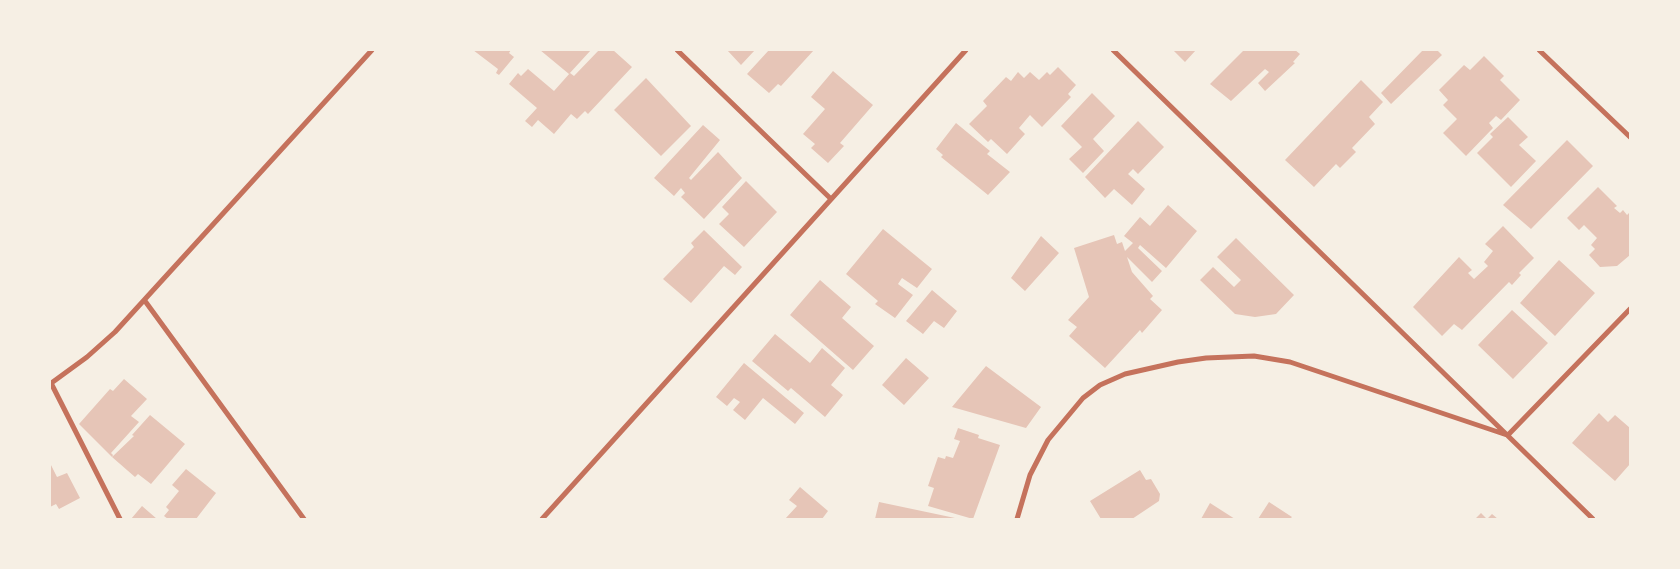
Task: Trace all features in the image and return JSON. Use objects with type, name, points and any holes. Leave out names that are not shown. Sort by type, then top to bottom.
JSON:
[{"type":"street","points":[[120,519],[50,384],[88,357],[145,301],[372,50]]},
{"type":"street","points":[[676,50],[832,199]]},
{"type":"street","points":[[542,519],[966,50]]},
{"type":"street","points":[[1112,50],[1593,519]]},
{"type":"street","points":[[1539,50],[1630,137]]},
{"type":"street","points":[[145,301],[304,519]]},
{"type":"street","points":[[1508,435],[1630,309]]},
{"type":"street","points":[[1017,519],[1030,475],[1048,440],[1083,398],[1100,385],[1125,374],[1178,362],[1206,358],[1254,356],[1290,362],[1508,435]]},
{"type":"building","points":[[473,50],[511,50],[509,53],[514,57],[499,75],[496,73],[498,69]]},
{"type":"building","points":[[540,50],[591,50],[569,74]]},
{"type":"building","points":[[599,50],[613,50],[632,67],[588,114],[585,111],[577,119],[571,114],[554,134],[538,120],[532,127],[525,121],[537,108],[509,84],[518,73],[521,76],[528,69],[554,91],[570,73],[574,76]]},
{"type":"building","points":[[727,50],[755,50],[741,65]]},
{"type":"building","points":[[769,50],[814,50],[781,86],[778,84],[769,93],[747,74]]},
{"type":"building","points":[[1173,50],[1196,50],[1185,62]]},
{"type":"building","points":[[1244,50],[1295,50],[1300,54],[1293,62],[1295,63],[1265,91],[1258,83],[1269,72],[1265,69],[1231,101],[1210,84]]},
{"type":"building","points":[[1423,50],[1437,50],[1442,55],[1391,104],[1381,93]]},
{"type":"building","points":[[1484,56],[1504,76],[1500,80],[1520,100],[1501,120],[1496,116],[1489,123],[1493,128],[1466,156],[1443,133],[1457,119],[1443,105],[1448,100],[1439,90],[1464,65],[1470,70]]},
{"type":"building","points":[[1058,67],[1076,85],[1068,94],[1071,97],[1042,127],[1030,115],[1019,128],[1025,134],[1007,154],[991,139],[988,142],[969,124],[987,106],[983,101],[1006,77],[1011,81],[1018,72],[1024,78],[1030,72],[1039,80],[1047,72],[1050,75]]},
{"type":"building","points":[[833,71],[873,105],[840,143],[844,146],[828,163],[811,148],[815,144],[803,134],[825,109],[811,97]]},
{"type":"building","points":[[646,78],[691,126],[661,156],[614,110]]},
{"type":"building","points":[[1361,80],[1383,102],[1369,117],[1375,124],[1352,148],[1356,152],[1340,168],[1336,164],[1314,187],[1285,160]]},
{"type":"building","points":[[1092,93],[1115,116],[1093,139],[1104,151],[1083,173],[1069,159],[1082,147],[1061,126]]},
{"type":"building","points":[[1508,117],[1528,137],[1519,145],[1536,161],[1511,187],[1477,153],[1493,137],[1490,134]]},
{"type":"building","points":[[1138,121],[1164,147],[1138,174],[1133,169],[1128,174],[1145,189],[1132,205],[1114,189],[1105,198],[1085,177]]},
{"type":"building","points":[[956,123],[990,151],[987,154],[1010,172],[988,195],[941,157],[943,155],[936,149]]},
{"type":"building","points":[[703,125],[720,140],[689,178],[691,180],[718,152],[742,178],[704,219],[681,197],[685,193],[681,188],[674,196],[654,178]]},
{"type":"building","points":[[1567,140],[1593,166],[1531,229],[1503,205]]},
{"type":"building","points":[[746,181],[777,212],[744,247],[719,224],[729,214],[722,207]]},
{"type":"building","points":[[1598,187],[1617,206],[1614,208],[1620,213],[1623,210],[1627,215],[1630,212],[1630,255],[1617,266],[1600,267],[1589,255],[1595,249],[1591,245],[1597,238],[1584,225],[1579,230],[1567,218]]},
{"type":"building","points":[[1168,205],[1197,231],[1166,268],[1140,245],[1138,248],[1162,271],[1152,282],[1127,257],[1132,272],[1153,296],[1150,299],[1162,310],[1142,333],[1140,330],[1105,368],[1069,336],[1077,327],[1068,320],[1089,297],[1074,248],[1114,235],[1117,244],[1122,242],[1125,251],[1133,243],[1124,236],[1140,217],[1150,226]]},
{"type":"building","points":[[1503,226],[1534,258],[1519,273],[1521,275],[1512,285],[1509,282],[1462,330],[1454,324],[1442,336],[1413,307],[1459,257],[1472,270],[1468,273],[1474,279],[1488,266],[1484,262],[1493,251],[1485,244]]},
{"type":"building","points":[[883,229],[932,269],[917,288],[902,278],[898,284],[913,295],[895,318],[875,304],[878,301],[846,274]]},
{"type":"building","points":[[704,230],[742,267],[735,275],[724,266],[691,303],[663,279],[694,247],[691,243]]},
{"type":"building","points":[[1041,236],[1059,253],[1025,291],[1011,278]]},
{"type":"building","points":[[1236,238],[1294,295],[1276,314],[1255,317],[1235,314],[1200,280],[1213,267],[1234,287],[1241,280],[1217,257]]},
{"type":"building","points":[[1559,260],[1595,293],[1555,336],[1520,303]]},
{"type":"building","points":[[820,280],[851,307],[842,318],[874,346],[853,370],[790,315]]},
{"type":"building","points":[[932,290],[957,311],[944,328],[934,321],[923,334],[906,321]]},
{"type":"building","points":[[1512,310],[1548,343],[1513,379],[1478,345]]},
{"type":"building","points":[[775,334],[810,363],[822,348],[845,368],[831,385],[843,395],[825,417],[791,388],[788,391],[752,361]]},
{"type":"building","points":[[906,358],[929,378],[904,405],[882,385]]},
{"type":"building","points":[[744,363],[804,413],[795,424],[763,398],[745,420],[733,410],[740,402],[734,398],[727,406],[716,397]]},
{"type":"building","points":[[986,366],[1041,407],[1026,428],[952,407]]},
{"type":"building","points":[[124,379],[147,399],[131,416],[139,422],[111,453],[112,457],[79,424],[110,389],[113,391]]},
{"type":"building","points":[[1599,413],[1608,422],[1615,415],[1630,428],[1630,464],[1615,481],[1572,443]]},
{"type":"building","points":[[150,415],[185,444],[151,484],[138,474],[135,477],[112,457],[134,436],[132,435]]},
{"type":"building","points":[[958,428],[979,435],[978,438],[1000,445],[973,519],[928,506],[934,488],[928,486],[938,457],[945,459],[946,456],[953,458],[960,441],[954,439]]},
{"type":"building","points":[[50,463],[57,477],[67,473],[80,498],[59,509],[56,504],[50,507]]},
{"type":"building","points":[[186,469],[216,493],[196,519],[168,519],[164,516],[169,510],[166,507],[179,491],[172,485]]},
{"type":"building","points":[[1140,470],[1146,480],[1151,479],[1160,494],[1159,501],[1132,519],[1101,519],[1090,501]]},
{"type":"building","points":[[800,487],[828,511],[822,519],[785,519],[797,506],[789,500]]},
{"type":"building","points":[[879,502],[955,518],[955,519],[875,519]]},
{"type":"building","points":[[1269,502],[1292,517],[1290,519],[1258,519]]},
{"type":"building","points":[[1210,503],[1235,519],[1201,519]]},
{"type":"building","points":[[142,506],[157,519],[131,519]]},
{"type":"building","points":[[1481,513],[1487,519],[1475,519]]},
{"type":"building","points":[[1492,514],[1498,519],[1487,519]]}]
